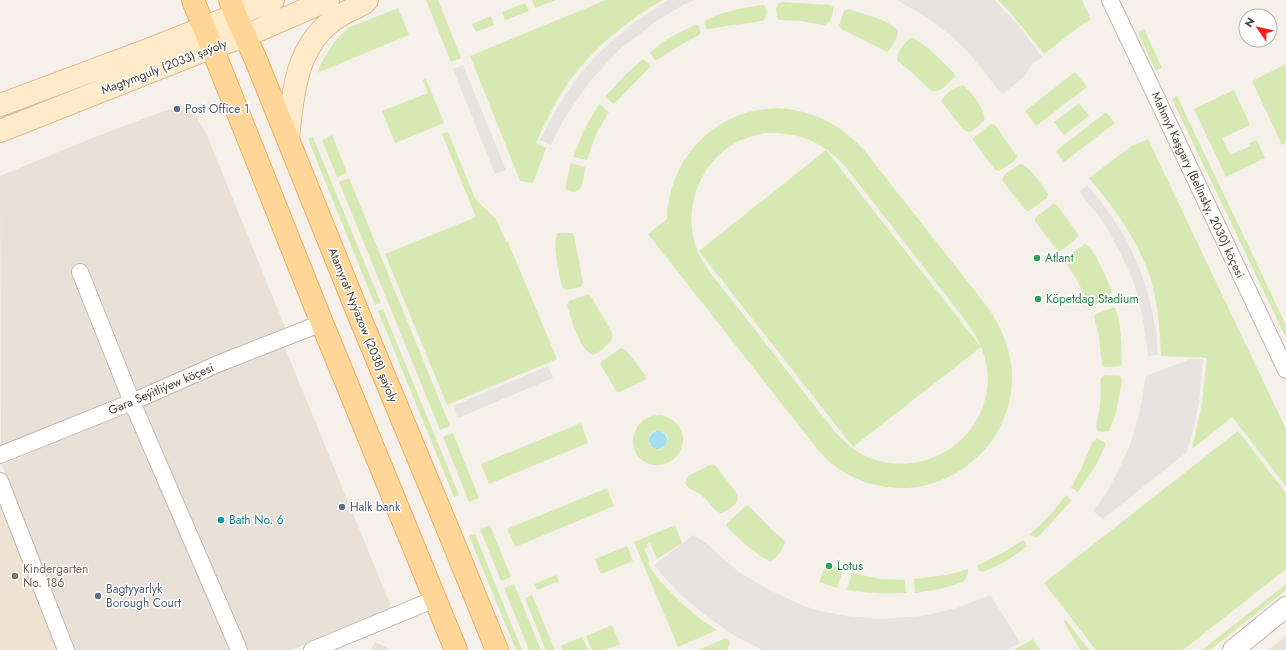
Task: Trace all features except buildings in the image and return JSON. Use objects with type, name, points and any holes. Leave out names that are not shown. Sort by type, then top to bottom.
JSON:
[{"type":"main road","points":[[193,0],[322,323],[456,650]]},
{"type":"main road","name":"Magtymguly (2033) şaýoly","points":[[0,105],[204,28],[233,8],[273,0]]},
{"type":"main road","name":"Magtymguly (2033) şaýoly","points":[[0,131],[212,47],[245,36],[328,0]]},
{"type":"main road","points":[[288,137],[294,86],[299,68],[306,52],[325,26],[367,0]]},
{"type":"main road","name":"Atamyrat Nyýazow (2038) şaýoly","points":[[233,8],[288,137],[358,313],[497,650]]},
{"type":"street","name":"Mahmyt Kaşgary (Belinsky, 2030) köçesi","points":[[1110,0],[1286,370]]},
{"type":"street","points":[[80,272],[132,402],[239,650]]},
{"type":"street","name":"Gara Seýitliýew köçesi","points":[[0,455],[132,402],[220,363],[322,323]]},
{"type":"street","points":[[0,481],[66,650]]},
{"type":"street","points":[[312,650],[435,599]]},
{"type":"street","points":[[1233,650],[1286,607]]},
{"type":"shaded area","points":[[668,0],[695,0],[683,5],[658,20],[620,49],[591,80],[564,119],[551,145],[540,140],[564,97],[594,58],[631,25]]},
{"type":"shaded area","points":[[897,0],[994,0],[1020,27],[1042,57],[1033,63],[1024,77],[1002,94],[968,52],[950,35],[926,17]]},
{"type":"shaded area","points":[[463,65],[506,170],[495,174],[453,69]]},
{"type":"shaded area","points":[[189,104],[206,133],[287,332],[1,448],[0,176],[90,139],[161,112]]},
{"type":"shaded area","points":[[1087,185],[1114,220],[1126,239],[1137,262],[1148,293],[1156,330],[1158,355],[1148,356],[1138,296],[1132,278],[1119,250],[1102,220],[1079,192]]},
{"type":"shaded area","points":[[283,343],[392,609],[292,650],[74,650],[2,465]]},
{"type":"shaded area","points":[[1191,359],[1203,359],[1199,403],[1187,452],[1103,519],[1093,511],[1107,492],[1130,445],[1140,411],[1146,376]]},
{"type":"shaded area","points":[[548,366],[553,378],[458,418],[453,406]]},
{"type":"shaded area","name":"Kindergarten No. 186","points":[[0,502],[60,650],[0,650]]},
{"type":"shaded area","points":[[693,535],[706,543],[739,572],[767,589],[804,606],[821,611],[846,616],[881,619],[922,616],[957,608],[990,595],[1020,643],[1005,650],[763,650],[733,635],[704,614],[681,595],[654,565]]},
{"type":"shaded area","points":[[1286,636],[1286,650],[1268,650]]},
{"type":"shaded area","points":[[375,642],[391,650],[370,650]]},
{"type":"green space","points":[[426,0],[438,0],[461,58],[451,62]]},
{"type":"green space","points":[[532,0],[556,0],[535,8]]},
{"type":"green space","points":[[606,0],[663,0],[621,28],[596,50],[574,75],[556,102],[536,143],[546,148],[533,183],[520,181],[470,56]]},
{"type":"green space","points":[[998,0],[1082,0],[1091,20],[1084,23],[1044,54]]},
{"type":"green space","points":[[525,3],[529,11],[505,20],[502,12]]},
{"type":"green space","points":[[779,3],[829,5],[833,7],[833,12],[830,20],[824,25],[801,21],[779,20],[777,18],[776,8]]},
{"type":"green space","points":[[764,5],[766,14],[762,21],[709,29],[707,29],[704,23],[708,19],[723,13],[742,8]]},
{"type":"green space","points":[[398,8],[409,35],[317,73],[330,48],[350,27]]},
{"type":"green space","points":[[848,9],[882,20],[894,26],[898,30],[896,40],[887,52],[841,29],[839,25],[844,11]]},
{"type":"green space","points":[[491,16],[494,25],[476,32],[472,24]]},
{"type":"green space","points":[[695,25],[698,25],[701,32],[699,35],[655,60],[650,53],[655,48],[671,37]]},
{"type":"green space","points":[[1144,29],[1162,68],[1156,71],[1138,32]]},
{"type":"green space","points":[[912,37],[928,48],[954,73],[955,77],[939,90],[930,90],[897,60],[898,54],[902,47]]},
{"type":"green space","points":[[643,59],[650,64],[650,67],[614,104],[605,97],[626,74]]},
{"type":"green space","points":[[1286,64],[1286,143],[1282,145],[1252,81]]},
{"type":"green space","points":[[1075,72],[1087,87],[1036,126],[1025,111]]},
{"type":"green space","points":[[426,79],[444,123],[395,143],[382,111],[428,93],[423,80]]},
{"type":"green space","points":[[963,85],[978,102],[984,117],[984,121],[972,131],[968,132],[963,129],[941,101],[950,91]]},
{"type":"green space","points":[[1234,90],[1250,125],[1222,138],[1230,155],[1251,146],[1249,143],[1257,140],[1265,158],[1226,177],[1194,109]]},
{"type":"green space","points":[[1177,96],[1286,325],[1286,338],[1172,99]]},
{"type":"green space","points":[[1079,103],[1089,116],[1064,135],[1054,122]]},
{"type":"green space","points":[[599,104],[609,112],[597,132],[587,160],[573,157],[584,130]]},
{"type":"green space","points":[[778,108],[814,115],[845,132],[855,141],[864,150],[989,309],[998,325],[1009,353],[1012,378],[1009,401],[1002,423],[990,443],[974,460],[954,474],[932,483],[908,488],[899,488],[881,486],[863,481],[847,474],[832,464],[815,446],[648,234],[667,219],[673,184],[680,168],[700,140],[713,129],[728,120],[745,113]],"holes":[[[764,133],[777,133],[808,139],[826,149],[844,165],[969,325],[977,338],[983,351],[987,372],[988,382],[984,403],[976,421],[964,437],[949,449],[932,458],[914,463],[895,464],[876,460],[858,452],[843,440],[835,432],[709,271],[701,258],[695,244],[692,229],[692,215],[694,200],[704,174],[712,162],[735,143],[745,138]]]},
{"type":"green space","points":[[1106,112],[1115,123],[1064,162],[1056,151]]},
{"type":"green space","points":[[991,124],[995,125],[1017,156],[1013,162],[999,171],[995,170],[973,140],[973,138]]},
{"type":"green space","points":[[448,132],[474,196],[477,201],[496,219],[506,242],[508,242],[557,359],[447,405],[385,254],[476,217],[442,134]]},
{"type":"green space","points":[[332,135],[347,173],[337,177],[322,140]]},
{"type":"green space","points":[[313,137],[381,303],[375,305],[308,139]]},
{"type":"green space","points":[[1148,139],[1286,429],[1286,486],[1232,417],[1192,449],[1202,403],[1207,358],[1161,356],[1157,308],[1151,280],[1146,266],[1133,239],[1117,213],[1089,178],[1133,145]]},
{"type":"green space","points":[[826,150],[981,347],[853,447],[699,251]]},
{"type":"green space","points":[[571,163],[585,167],[582,185],[580,189],[574,192],[565,188]]},
{"type":"green space","points":[[1020,164],[1024,165],[1032,172],[1048,194],[1047,198],[1029,211],[1025,210],[1002,180],[1005,174]]},
{"type":"green space","points":[[349,178],[450,426],[440,430],[339,182]]},
{"type":"green space","points":[[1053,204],[1057,205],[1078,234],[1078,237],[1061,251],[1056,249],[1035,221],[1035,218]]},
{"type":"green space","points":[[558,233],[572,233],[574,236],[583,283],[581,287],[566,290],[562,287],[555,244]]},
{"type":"green space","points":[[1085,244],[1097,258],[1112,292],[1110,297],[1091,306],[1089,305],[1078,282],[1065,261],[1068,256]]},
{"type":"green space","points":[[589,294],[612,335],[611,340],[606,346],[592,355],[587,351],[579,339],[567,305],[569,301]]},
{"type":"green space","points":[[1114,307],[1120,325],[1122,363],[1120,366],[1105,367],[1102,365],[1099,337],[1094,317],[1096,314]]},
{"type":"green space","points":[[383,309],[459,495],[454,497],[378,311]]},
{"type":"green space","points":[[621,348],[626,350],[646,378],[645,380],[617,392],[600,364]]},
{"type":"green space","points":[[1104,375],[1121,376],[1122,381],[1116,413],[1109,431],[1103,432],[1098,431],[1096,427],[1100,405],[1101,378]]},
{"type":"green space","points":[[661,415],[666,416],[677,424],[682,432],[682,447],[676,457],[664,464],[653,465],[643,461],[637,455],[633,446],[633,437],[636,429],[642,422],[650,417]],"holes":[[[654,431],[664,433],[667,438],[665,446],[660,450],[649,444],[650,434]]]},
{"type":"green space","points":[[581,423],[588,443],[489,484],[481,464]]},
{"type":"green space","points":[[1238,431],[1286,493],[1286,569],[1183,650],[1096,650],[1044,583]]},
{"type":"green space","points":[[453,433],[479,498],[469,502],[443,437]]},
{"type":"green space","points":[[1096,439],[1103,441],[1106,444],[1096,465],[1078,492],[1071,488],[1092,443]]},
{"type":"green space","points":[[710,465],[716,466],[738,495],[737,501],[733,507],[727,511],[720,513],[715,510],[704,497],[690,489],[685,483],[688,476]]},
{"type":"green space","points":[[607,488],[614,506],[515,547],[507,529]]},
{"type":"green space","points":[[1066,495],[1072,500],[1040,535],[1036,537],[1029,535],[1049,516]]},
{"type":"green space","points":[[746,506],[749,506],[785,541],[780,552],[771,561],[747,546],[726,525]]},
{"type":"green space","points":[[490,525],[511,577],[501,581],[480,529]]},
{"type":"green space","points":[[675,525],[682,543],[657,559],[650,543],[647,544],[648,547],[644,549],[650,562],[648,563],[669,591],[688,609],[717,630],[678,647],[634,542]]},
{"type":"green space","points":[[475,534],[522,650],[516,650],[469,536]]},
{"type":"green space","points":[[1023,540],[1027,546],[1011,558],[988,570],[982,572],[979,570],[977,566],[1008,550]]},
{"type":"green space","points":[[627,546],[633,561],[601,574],[595,559]]},
{"type":"green space","points":[[826,564],[843,570],[837,588],[819,582]]},
{"type":"green space","points":[[968,569],[968,574],[963,582],[940,589],[915,593],[914,579],[947,575]]},
{"type":"green space","points":[[852,573],[881,579],[905,580],[906,593],[876,593],[847,590]]},
{"type":"green space","points":[[556,575],[559,581],[537,590],[534,584]]},
{"type":"green space","points":[[514,584],[541,650],[529,650],[504,588]]},
{"type":"green space","points":[[1286,584],[1286,590],[1210,650],[1202,650]]},
{"type":"green space","points":[[532,595],[555,650],[545,650],[525,598]]},
{"type":"green space","points":[[1066,620],[1089,650],[1080,650],[1064,622]]},
{"type":"green space","points":[[612,625],[620,644],[605,650],[592,650],[586,636]]},
{"type":"green space","points":[[582,637],[588,650],[562,650],[560,646]]},
{"type":"green space","points":[[726,638],[730,643],[727,650],[698,650]]},
{"type":"green space","points":[[1033,639],[1040,650],[1014,650]]},
{"type":"water","points":[[654,431],[662,431],[667,436],[665,447],[662,449],[654,449],[649,444],[649,436]]},
{"type":"place","name":"Post Office 1","points":[[177,109]]},
{"type":"place","name":"Atlant","points":[[1037,258]]},
{"type":"place","name":"Köpetdag Stadium","points":[[1038,299]]},
{"type":"place","name":"Halk bank","points":[[342,507]]},
{"type":"place","name":"Bath No. 6","points":[[221,520]]},
{"type":"place","name":"Lotus","points":[[829,566]]},
{"type":"place","name":"Kindergarten No. 186","points":[[15,576]]},
{"type":"place","name":"Bagtyyarlyk Borough Court","points":[[98,596]]}]
